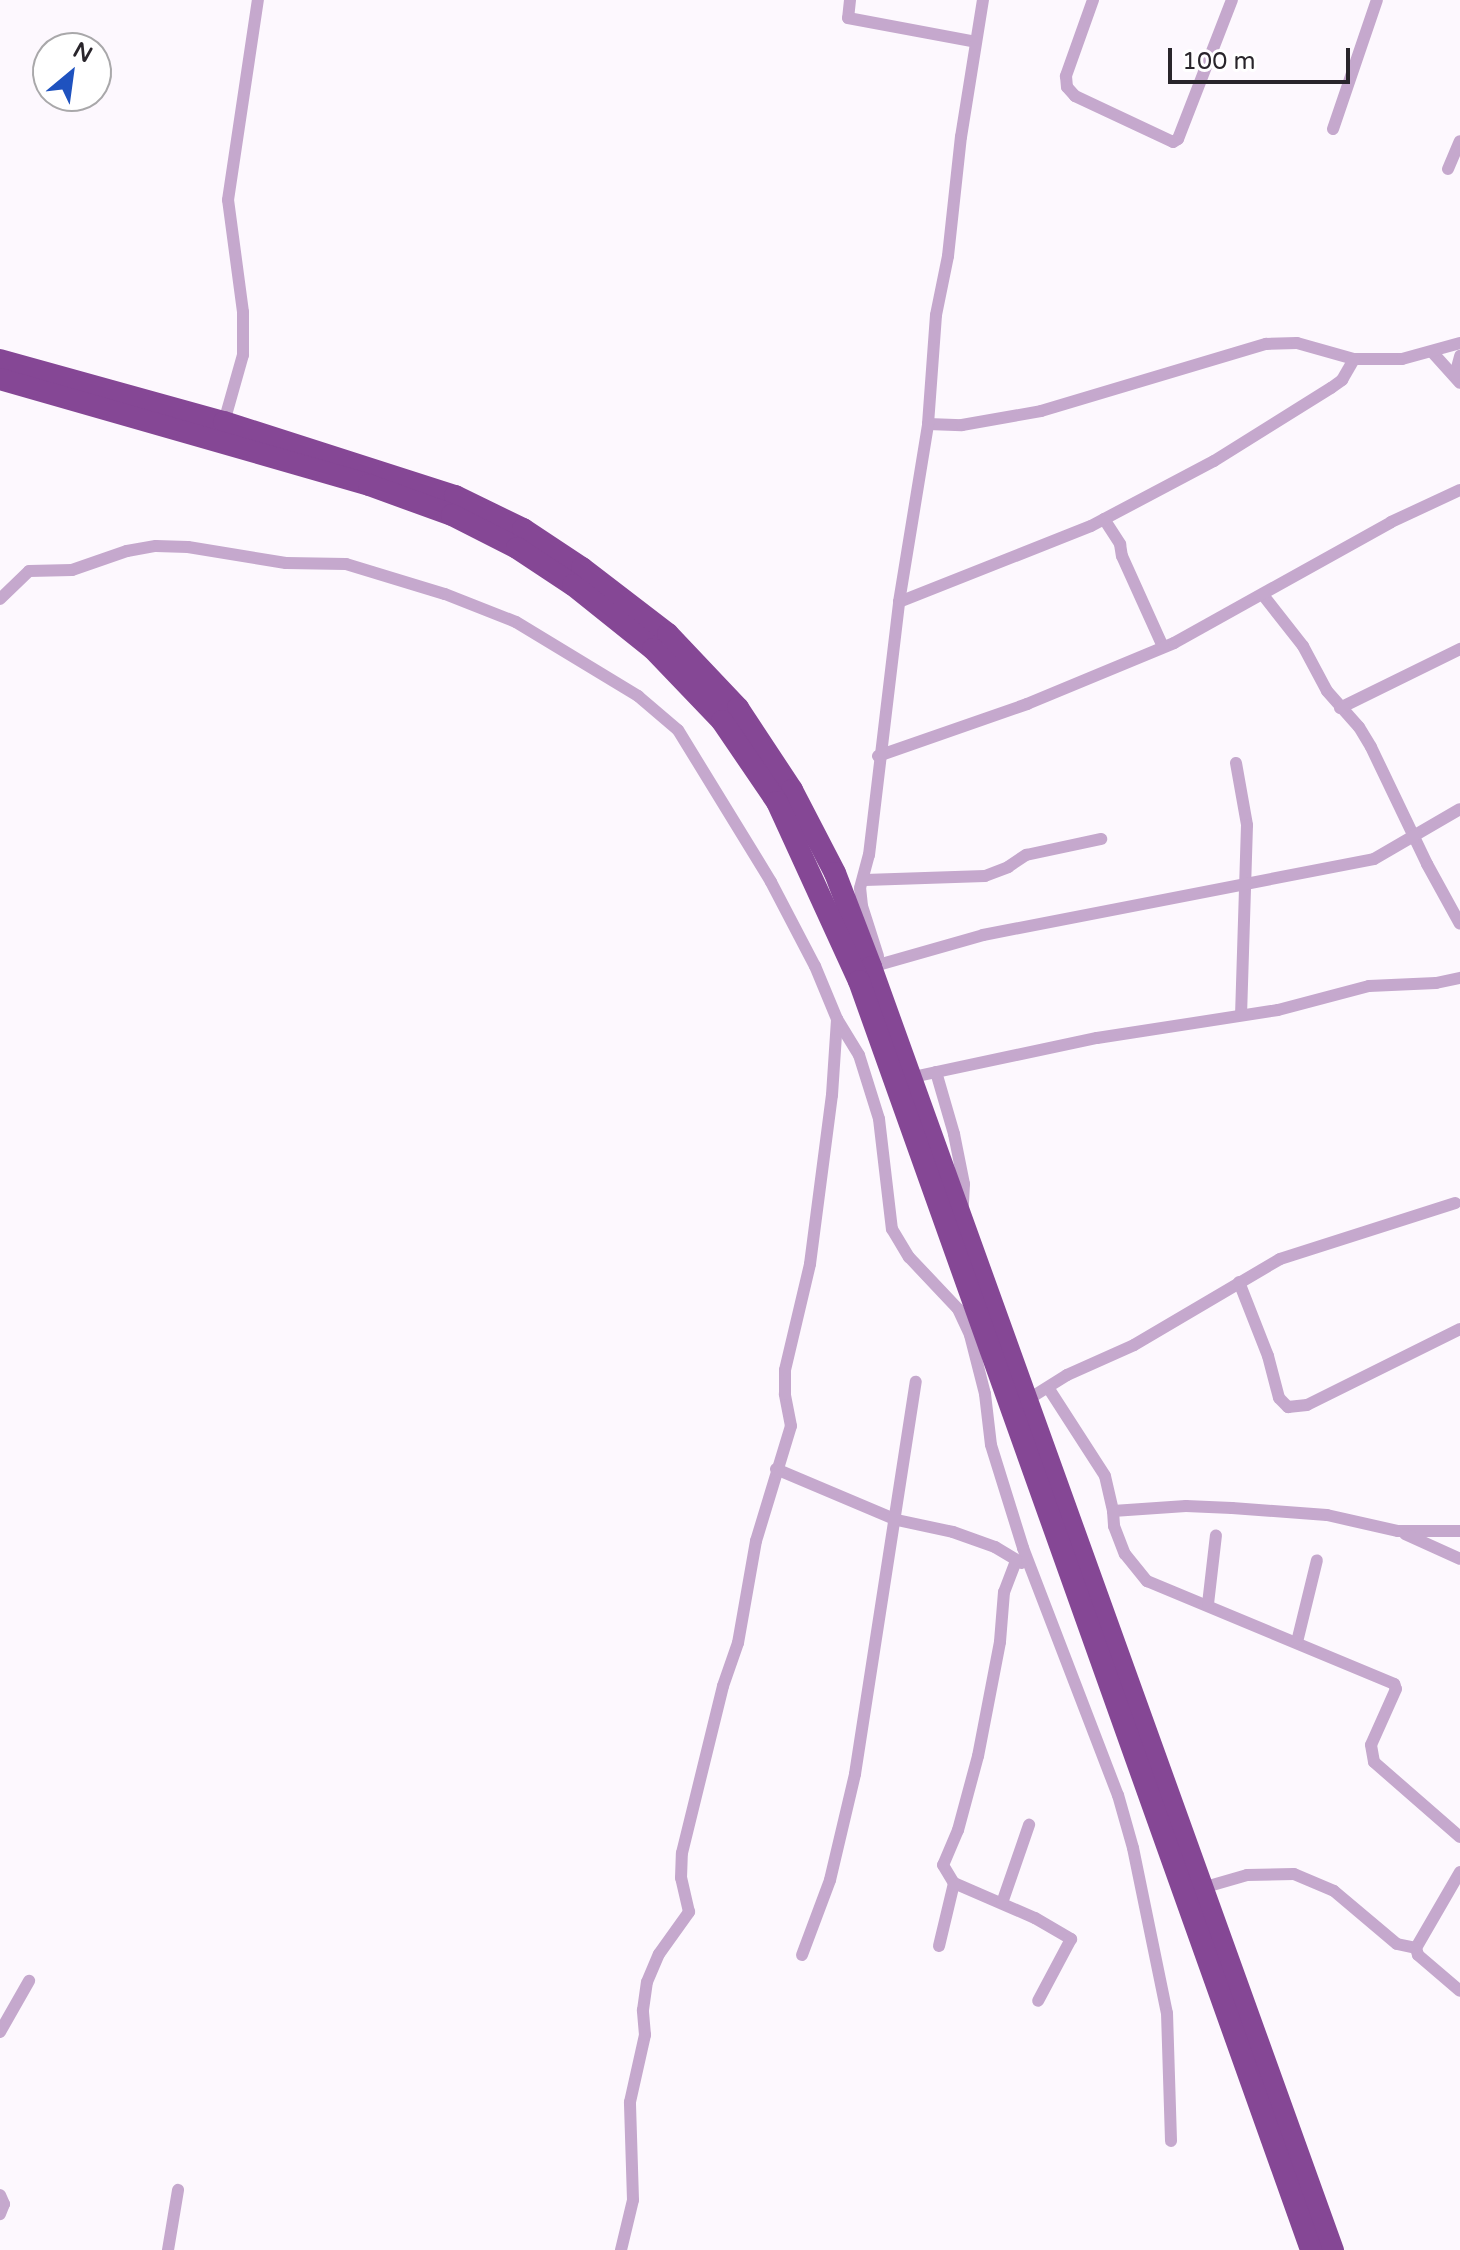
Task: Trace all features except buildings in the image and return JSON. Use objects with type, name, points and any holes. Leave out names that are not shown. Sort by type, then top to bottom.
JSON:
[{"type":"highway","points":[[0,360],[224,422],[455,496],[523,529],[582,568],[668,634],[738,708],[792,790],[835,873],[875,964],[963,1219],[1018,1404],[1311,2250]]},
{"type":"highway","points":[[0,379],[369,485],[452,515],[517,548],[573,585],[653,649],[722,721],[777,802],[859,981],[1202,1888],[1333,2250]]},
{"type":"street","points":[[224,422],[243,355],[243,312],[228,200],[258,0]]},
{"type":"street","points":[[850,0],[848,18],[976,42]]},
{"type":"street","points":[[983,0],[959,152],[948,256],[936,315],[928,424],[899,602],[865,880],[860,898],[875,964],[983,935],[1374,859],[1460,809]]},
{"type":"street","points":[[1093,0],[1066,76],[1067,87],[1075,96],[1176,142],[1232,0]]},
{"type":"street","points":[[1333,129],[1377,0]]},
{"type":"street","points":[[1448,169],[1460,141]]},
{"type":"street","points":[[928,424],[962,425],[1041,411],[1266,344],[1297,343],[1354,359],[1402,359],[1433,353],[1460,343]]},
{"type":"street","points":[[1433,353],[1457,379]]},
{"type":"street","points":[[1457,379],[1460,356]]},
{"type":"street","points":[[899,602],[1104,519],[1214,461],[1342,380],[1354,359]]},
{"type":"street","points":[[878,756],[1027,704],[1163,647],[1263,595],[1391,522],[1460,490]]},
{"type":"street","points":[[1104,519],[1120,544],[1122,556],[1163,647]]},
{"type":"street","points":[[0,599],[29,571],[72,570],[127,551],[171,545],[286,563],[361,567],[516,622],[638,696],[678,730],[771,882],[815,966],[837,1019],[859,1055],[879,1119],[892,1229],[909,1257],[958,1309],[970,1335],[989,1419],[991,1445],[1030,1565],[1118,1795],[1145,1896],[1167,2013],[1171,2141]]},
{"type":"street","points":[[1263,595],[1283,616],[1340,708],[1359,727],[1371,747],[1460,924]]},
{"type":"street","points":[[1340,708],[1460,649]]},
{"type":"street","points":[[1236,763],[1247,825],[1248,883],[1241,1015]]},
{"type":"street","points":[[865,880],[985,876],[1008,867],[1026,855],[1101,839]]},
{"type":"street","points":[[913,1077],[1097,1038],[1278,1010],[1369,986],[1436,983],[1460,978]]},
{"type":"street","points":[[621,2250],[633,2200],[630,2102],[645,2035],[643,2010],[647,1982],[659,1954],[689,1912],[681,1878],[682,1853],[723,1686],[738,1643],[756,1541],[791,1426],[785,1370],[810,1264],[832,1095],[837,1019]]},
{"type":"street","points":[[936,1072],[954,1134],[964,1184],[963,1219]]},
{"type":"street","points":[[989,1419],[1049,1389],[1067,1375],[1134,1345],[1280,1259],[1455,1203]]},
{"type":"street","points":[[1239,1282],[1268,1356],[1279,1398],[1288,1407],[1307,1405],[1460,1329]]},
{"type":"street","points":[[802,1955],[830,1880],[855,1774],[867,1685],[897,1520],[916,1382]]},
{"type":"street","points":[[1049,1389],[1105,1476],[1119,1541],[1135,1570],[1147,1581],[1394,1684],[1396,1689],[1371,1745],[1374,1762],[1460,1837]]},
{"type":"street","points":[[776,1469],[897,1520],[953,1532],[995,1547],[1016,1561],[1030,1565]]},
{"type":"street","points":[[1113,1511],[1186,1506],[1327,1515],[1398,1531],[1460,1559]]},
{"type":"street","points":[[1398,1531],[1455,1532]]},
{"type":"street","points":[[1443,1551],[1455,1532]]},
{"type":"street","points":[[1208,1604],[1216,1535]]},
{"type":"street","points":[[1297,1642],[1317,1560]]},
{"type":"street","points":[[1016,1561],[1004,1592],[1000,1642],[978,1756],[958,1830],[943,1865],[954,1883],[1002,1903],[1071,1939],[1038,2001]]},
{"type":"street","points":[[1002,1903],[1029,1825]]},
{"type":"street","points":[[1460,1872],[1416,1948],[1418,1955],[1460,1991]]},
{"type":"street","points":[[1202,1888],[1247,1875],[1294,1874],[1334,1891],[1397,1944],[1416,1948]]},
{"type":"street","points":[[939,1946],[954,1883]]},
{"type":"street","points":[[0,2032],[29,1981]]},
{"type":"street","points":[[168,2250],[178,2190]]},
{"type":"street","points":[[0,2195],[4,2204],[0,2214]]}]
